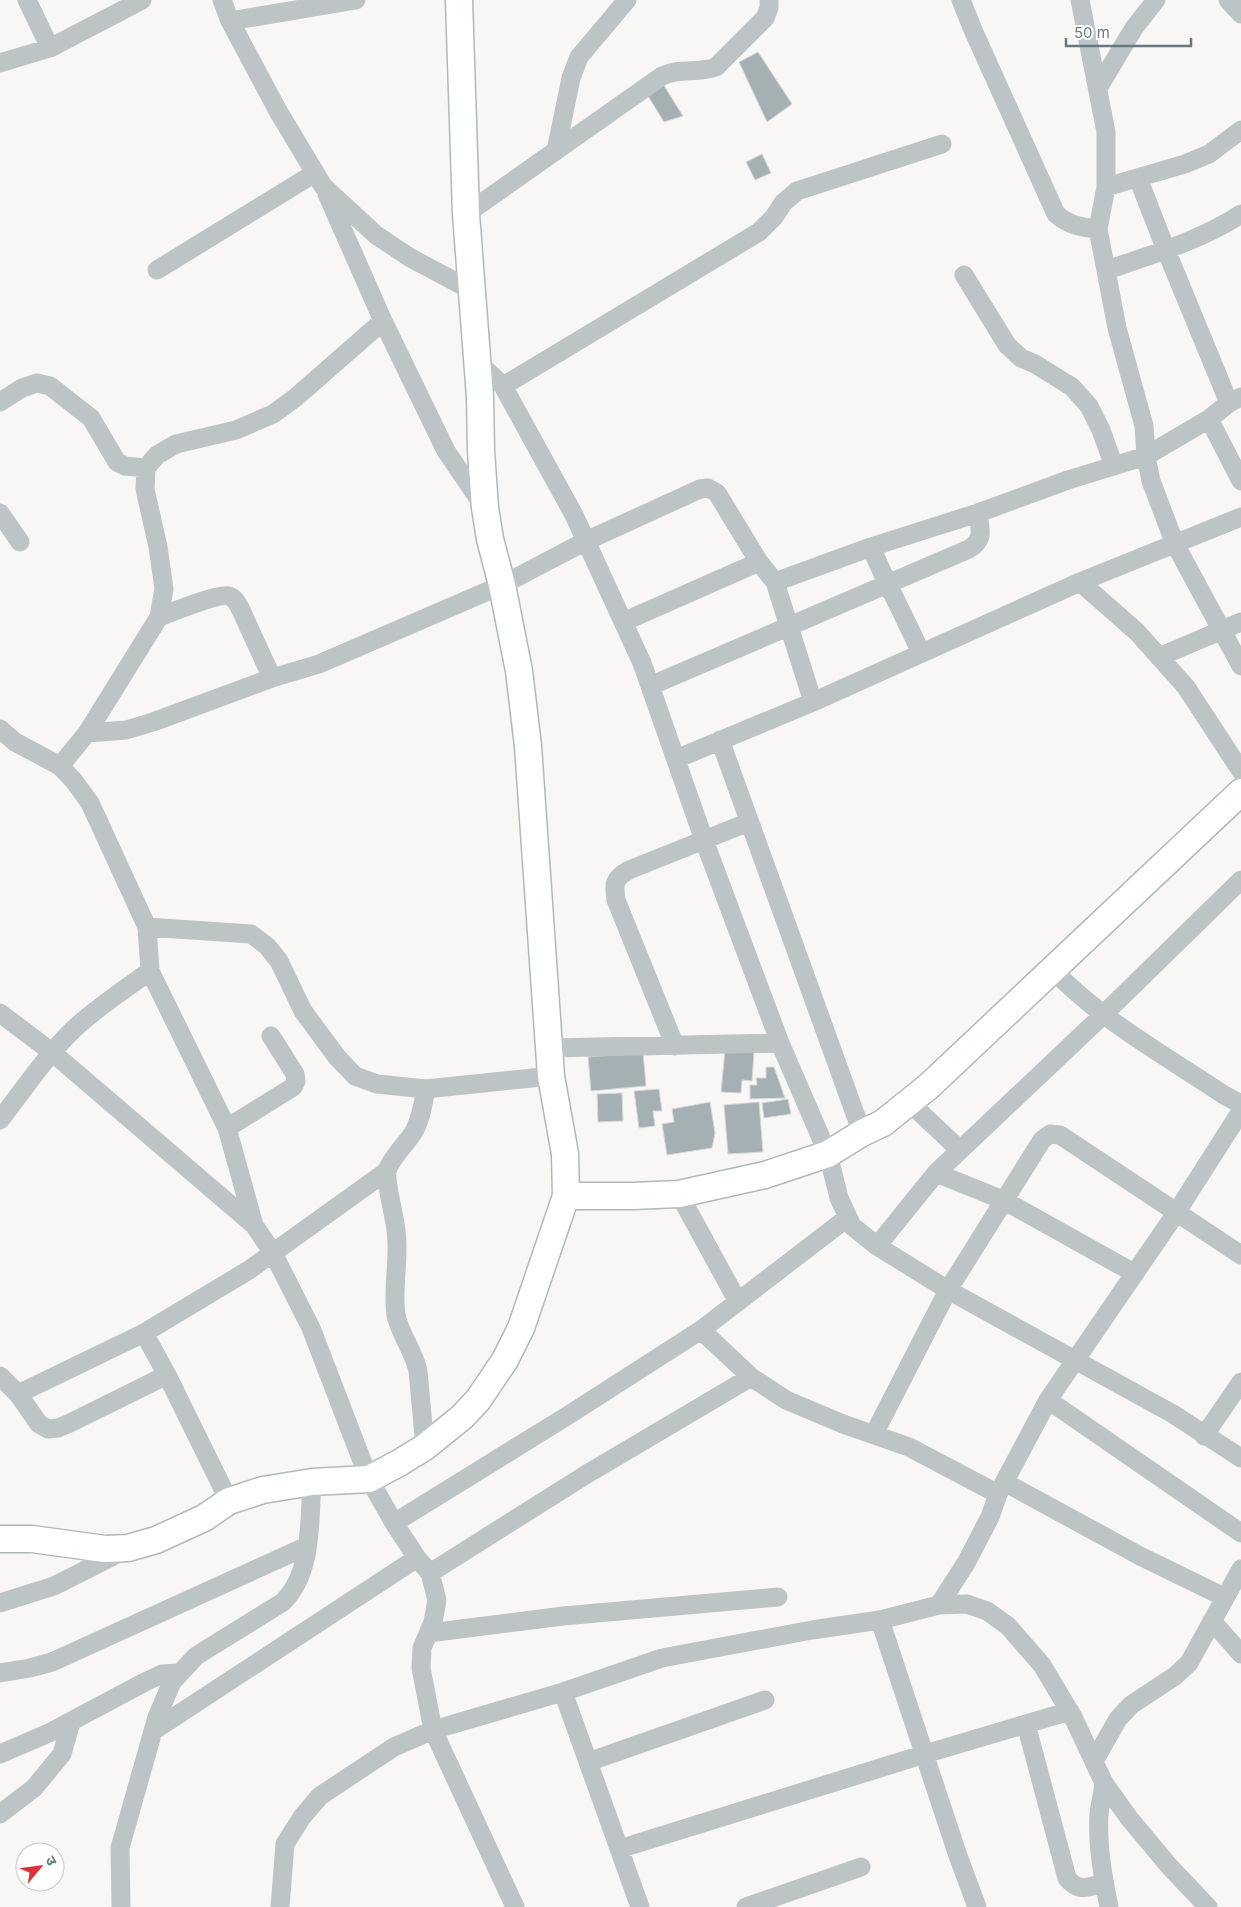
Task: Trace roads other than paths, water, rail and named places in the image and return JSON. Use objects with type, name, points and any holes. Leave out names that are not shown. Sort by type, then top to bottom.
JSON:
[{"type":"street","points":[[27,0],[50,48]]},
{"type":"street","points":[[222,0],[230,20],[278,111],[319,180],[383,321],[446,452],[485,508]]},
{"type":"street","points":[[230,20],[305,5],[356,0]]},
{"type":"street","points":[[0,1603],[54,1586],[128,1548],[156,1540],[188,1526],[229,1502],[263,1490],[312,1482],[369,1479],[425,1446],[462,1418],[478,1400],[505,1360],[521,1328],[566,1196],[565,1154],[551,1076],[528,746],[519,671],[485,508],[466,214],[459,0]]},
{"type":"street","points":[[556,151],[571,78],[579,58],[626,0]]},
{"type":"street","points":[[466,214],[662,76],[672,71],[708,70],[716,67],[765,18],[769,8],[769,0]]},
{"type":"street","points":[[961,0],[1056,214],[1067,223],[1078,227],[1098,229]]},
{"type":"street","points":[[1080,0],[1106,132],[1106,187],[1098,229],[1117,328],[1144,426],[1146,456],[1151,481],[1175,544],[1241,666]]},
{"type":"street","points":[[1098,88],[1134,28],[1156,0]]},
{"type":"street","points":[[1228,0],[1241,14]]},
{"type":"street","points":[[0,63],[50,48],[132,2]]},
{"type":"street","points":[[1106,187],[1185,164],[1209,154],[1241,130]]},
{"type":"street","points":[[504,386],[759,232],[774,217],[783,203],[797,191],[942,144]]},
{"type":"street","points":[[776,582],[871,547],[978,514],[1068,480],[1146,456],[1209,419],[1235,400],[1166,250],[1138,178]]},
{"type":"street","points":[[157,270],[319,180]]},
{"type":"street","points":[[319,180],[376,235],[409,257],[471,290]]},
{"type":"street","points":[[1107,270],[1190,242],[1241,214]]},
{"type":"street","points":[[964,275],[1007,345],[1021,358],[1035,364],[1072,387],[1089,406],[1102,430],[1114,466]]},
{"type":"street","points":[[60,766],[87,734],[159,617],[164,589],[158,547],[145,489],[146,468],[157,454],[176,444],[236,430],[273,414],[295,398],[383,321]]},
{"type":"street","points":[[477,361],[504,386],[574,515],[642,663],[704,840],[780,1044],[828,1154],[839,1198],[852,1226],[877,1246],[948,1290],[1173,1414],[1204,1436],[1241,1458]]},
{"type":"street","points":[[0,402],[22,388],[37,383],[50,386],[92,418],[117,462],[125,466],[146,468]]},
{"type":"street","points":[[1209,419],[1241,480]]},
{"type":"street","points":[[87,734],[126,730],[153,722],[272,678],[319,664],[502,585],[586,541],[700,489],[708,488],[717,493],[759,562],[776,582],[813,702]]},
{"type":"street","points":[[0,514],[20,542]]},
{"type":"street","points":[[650,686],[977,544],[981,535],[978,514]]},
{"type":"street","points":[[676,759],[813,702],[1080,582],[1241,517]]},
{"type":"street","points":[[871,547],[921,653]]},
{"type":"street","points":[[623,622],[759,562]]},
{"type":"street","points":[[1080,582],[1137,632],[1186,687],[1241,771]]},
{"type":"street","points":[[159,617],[210,599],[227,595],[235,599],[272,678]]},
{"type":"street","points":[[1159,657],[1241,622]]},
{"type":"street","points":[[0,729],[14,742],[60,766],[90,803],[147,927],[150,971],[227,1128],[254,1225]]},
{"type":"street","points":[[720,740],[862,1133]]},
{"type":"street","points":[[566,1196],[679,1194],[765,1176],[828,1154],[862,1133],[883,1123],[910,1103],[1241,792]]},
{"type":"street","points":[[674,1046],[616,900],[614,885],[620,875],[629,870],[749,822]]},
{"type":"street","points":[[877,1246],[936,1173],[1103,1015],[1241,880]]},
{"type":"street","points":[[147,927],[251,934],[267,946],[280,961],[303,1010],[337,1058],[355,1076],[377,1084],[426,1089],[551,1076]]},
{"type":"street","points":[[1053,970],[1070,988],[1103,1015],[1224,1095],[1241,1104]]},
{"type":"street","points":[[0,1120],[53,1053],[76,1028],[114,996],[150,971]]},
{"type":"street","points":[[0,1012],[53,1053],[254,1225],[273,1253],[311,1328],[369,1479],[416,1558],[430,1574],[437,1600],[433,1622],[422,1648],[421,1668],[433,1730],[515,1907]]},
{"type":"street","points":[[227,1128],[293,1088],[296,1081],[295,1074],[271,1036]]},
{"type":"street","points":[[550,1048],[780,1044]]},
{"type":"street","points":[[18,1394],[144,1334],[249,1270],[387,1171],[413,1132],[421,1114],[426,1089]]},
{"type":"street","points":[[910,1103],[960,1150]]},
{"type":"street","points":[[939,1605],[966,1563],[1048,1400],[1176,1213],[1241,1111]]},
{"type":"street","points":[[874,1434],[948,1290],[1042,1140],[1050,1134],[1060,1135],[1241,1255]]},
{"type":"street","points":[[387,1171],[388,1188],[397,1234],[396,1315],[401,1330],[416,1360],[425,1446]]},
{"type":"street","points":[[936,1173],[1003,1200],[1134,1273]]},
{"type":"street","points":[[679,1194],[738,1302]]},
{"type":"street","points":[[394,1523],[701,1330],[847,1218]]},
{"type":"street","points":[[701,1330],[751,1377],[786,1400],[843,1424],[909,1447],[1002,1489],[1224,1597]]},
{"type":"street","points":[[144,1334],[168,1375],[229,1502]]},
{"type":"street","points":[[0,1376],[18,1394],[39,1424],[48,1429],[58,1428],[168,1375]]},
{"type":"street","points":[[430,1574],[587,1474],[751,1377]]},
{"type":"street","points":[[1204,1436],[1241,1382]]},
{"type":"street","points":[[1048,1400],[1241,1533]]},
{"type":"street","points":[[120,1907],[120,1848],[153,1731],[172,1682],[196,1656],[282,1602],[293,1592],[300,1578],[307,1546],[312,1482]]},
{"type":"street","points":[[0,1538],[106,1549],[128,1548]]},
{"type":"street","points":[[0,1672],[30,1668],[52,1662],[307,1546]]},
{"type":"street","points":[[153,1731],[416,1558]]},
{"type":"street","points":[[1094,1761],[1118,1719],[1131,1706],[1175,1676],[1189,1663],[1241,1569]]},
{"type":"street","points":[[428,1632],[563,1616],[778,1597]]},
{"type":"street","points":[[280,1907],[285,1844],[302,1817],[320,1796],[394,1747],[433,1730],[563,1692],[662,1658],[812,1630],[880,1620],[939,1605],[967,1604],[987,1611],[1008,1626],[1042,1665],[1070,1711],[1104,1783],[1129,1818],[1169,1866],[1208,1907]]},
{"type":"street","points":[[880,1620],[957,1853],[977,1907]]},
{"type":"street","points":[[1212,1621],[1241,1654]]},
{"type":"street","points":[[0,1754],[71,1722],[162,1674],[180,1673]]},
{"type":"street","points":[[563,1692],[640,1907]]},
{"type":"street","points":[[588,1762],[764,1700]]},
{"type":"street","points":[[619,1850],[925,1754],[1070,1711]]},
{"type":"street","points":[[0,1814],[34,1788],[62,1754],[71,1722]]},
{"type":"street","points":[[1026,1724],[1067,1878],[1074,1886],[1083,1888],[1104,1883]]},
{"type":"street","points":[[1104,1783],[1099,1814],[1104,1883],[1109,1907]]},
{"type":"street","points":[[746,1907],[861,1867]]}]
